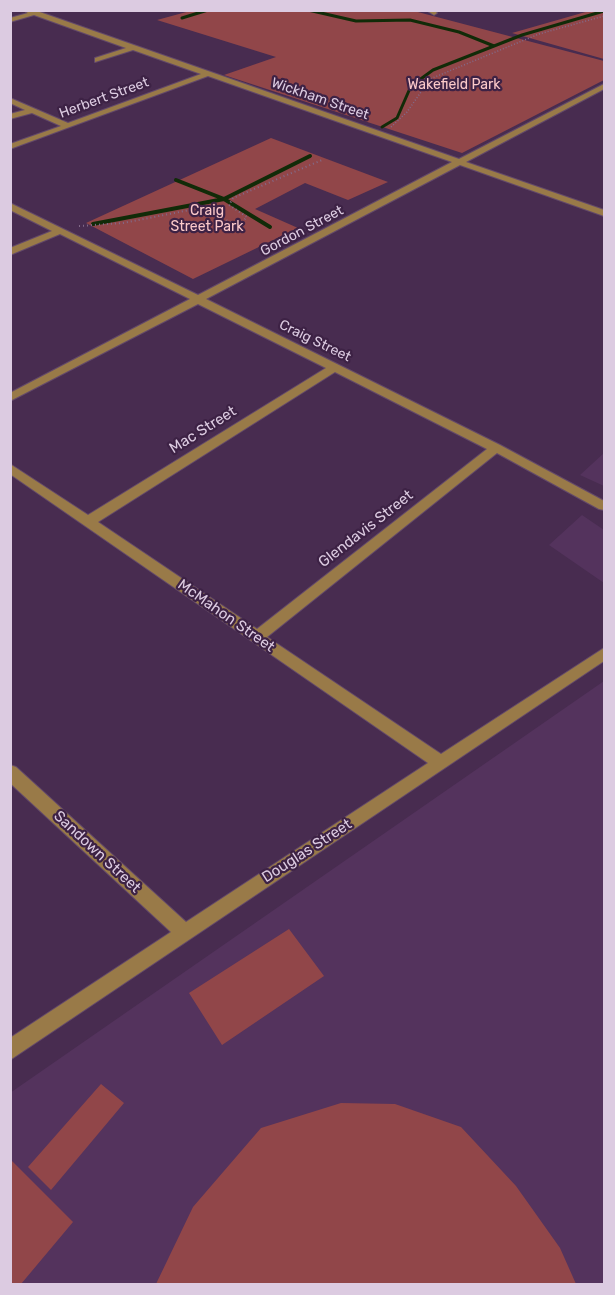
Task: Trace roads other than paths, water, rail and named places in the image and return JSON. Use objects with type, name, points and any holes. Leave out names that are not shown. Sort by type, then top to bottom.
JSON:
[{"type":"street","points":[[10,20],[30,12]]},
{"type":"street","name":"Wickham Street","points":[[30,12],[604,213]]},
{"type":"street","points":[[98,60],[132,48]]},
{"type":"street","name":"Herbert Street","points":[[10,147],[208,74]]},
{"type":"street","name":"Gordon Street","points":[[10,398],[604,86]]},
{"type":"street","points":[[10,100],[68,126]]},
{"type":"street","points":[[10,117],[32,110]]},
{"type":"street","name":"Craig Street","points":[[10,206],[496,447],[604,506]]},
{"type":"street","points":[[10,252],[60,231]]},
{"type":"street","name":"Mac Street","points":[[89,521],[334,368]]},
{"type":"street","name":"Glendavis Street","points":[[257,637],[496,447]]},
{"type":"street","name":"McMahon Street","points":[[10,468],[441,763]]},
{"type":"street","name":"Douglas Street","points":[[10,1050],[604,654]]},
{"type":"street","name":"Sandown Street","points":[[10,772],[184,932]]},
{"type":"waterway","points":[[182,18],[208,10]]},
{"type":"waterway","points":[[308,10],[356,21],[410,20],[459,32],[494,46]]},
{"type":"waterway","points":[[382,127],[397,118],[411,86],[433,70],[522,35],[604,11]]},
{"type":"waterway","points":[[224,199],[310,156]]},
{"type":"waterway","points":[[176,180],[224,199]]},
{"type":"waterway","points":[[93,224],[224,199]]},
{"type":"waterway","points":[[224,199],[270,227]]},
{"type":"park label","name":"Wakefield Park","points":[[454,85]]},
{"type":"park label","name":"Craig Street Park","points":[[207,220]]}]
